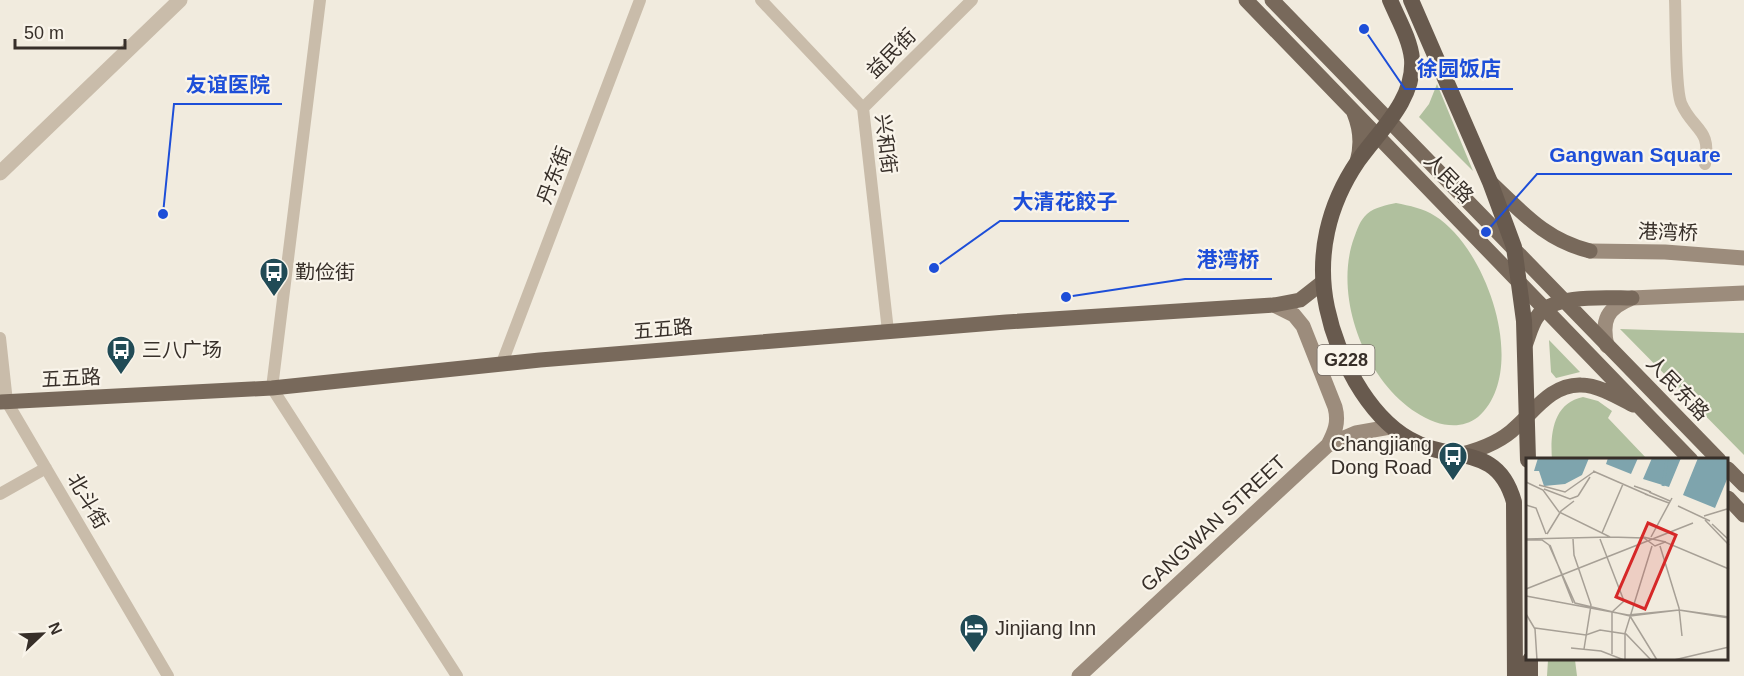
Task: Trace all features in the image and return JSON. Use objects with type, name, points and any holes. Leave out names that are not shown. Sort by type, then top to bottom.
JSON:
[{"type":"highway","name":"G228","points":[[1390,0],[1407,38],[1412,59],[1410,80],[1404,97],[1357,163],[1330,217],[1323,252],[1323,282],[1338,344],[1353,376],[1390,427],[1411,441],[1478,457],[1501,475],[1509,488],[1514,502],[1515,676]]},
{"type":"highway","points":[[1411,0],[1490,182],[1514,247],[1520,281],[1525,346],[1528,458]]},
{"type":"main road","name":"人民路","points":[[1246,0],[1689,458]]},
{"type":"main road","name":"人民路","points":[[1272,0],[1608,346]]},
{"type":"main road","points":[[1352,107],[1360,134],[1361,149],[1357,163]]},
{"type":"main road","name":"港湾桥","points":[[1490,182],[1546,234],[1569,246],[1590,251],[1665,252],[1744,258]]},
{"type":"main road","name":"五五路","points":[[4,402],[272,388],[502,363],[888,331],[1274,305],[1300,300],[1323,282]]},
{"type":"main road","points":[[1525,346],[1537,316],[1545,308],[1565,302],[1744,293]]},
{"type":"main road","points":[[1608,346],[1603,330],[1605,318],[1617,304],[1632,298]]},
{"type":"main road","points":[[1274,305],[1294,315],[1303,326],[1335,407],[1338,418],[1328,446]]},
{"type":"main road","name":"人民东路","points":[[1608,346],[1717,458]]},
{"type":"main road","points":[[1462,454],[1482,449],[1499,440],[1516,428],[1546,397],[1564,388],[1581,384],[1602,390],[1646,412]]},
{"type":"main road","name":"GANGWAN STREET","points":[[1079,676],[1328,446],[1356,433],[1390,427]]},
{"type":"main road","points":[[1729,470],[1744,485]]},
{"type":"main road","points":[[1729,499],[1744,515]]},
{"type":"street","points":[[0,173],[180,0]]},
{"type":"street","points":[[320,0],[272,388],[457,676]]},
{"type":"street","name":"丹东街","points":[[502,363],[640,0]]},
{"type":"street","name":"兴和街","points":[[760,0],[863,108],[888,331]]},
{"type":"street","name":"益民街","points":[[863,108],[972,0]]},
{"type":"street","points":[[1675,0],[1680,100],[1688,117],[1704,133],[1708,149],[1705,164]]},
{"type":"street","name":"北斗街","points":[[0,338],[4,402],[46,468],[168,676]]},
{"type":"street","points":[[0,494],[46,468]]},
{"type":"green space","points":[[1437,84],[1473,171],[1419,117],[1429,104]]},
{"type":"green space","points":[[1396,203],[1430,213],[1454,232],[1471,254],[1485,282],[1495,311],[1501,342],[1501,371],[1493,396],[1478,417],[1468,423],[1446,425],[1435,422],[1412,410],[1392,392],[1375,370],[1362,345],[1353,318],[1348,290],[1348,263],[1356,232],[1367,214]]},
{"type":"green space","points":[[1620,329],[1744,333],[1744,455]]},
{"type":"green space","points":[[1549,340],[1580,372],[1556,378],[1551,372]]},
{"type":"green space","points":[[1583,397],[1598,401],[1612,411],[1608,418],[1646,458],[1552,458],[1553,430],[1556,421],[1559,413],[1573,400]]},
{"type":"green space","points":[[1548,661],[1575,661],[1577,676],[1547,676]]},
{"type":"place","name":"徐园饭店","points":[[1364,29]]},
{"type":"place","name":"友谊医院","points":[[163,214]]},
{"type":"place","name":"Gangwan Square","points":[[1486,232]]},
{"type":"place","name":"大清花餃子","points":[[934,268]]},
{"type":"place","name":"港湾桥","points":[[1066,297]]},
{"type":"place","name":"勤俭街","points":[[274,298]]},
{"type":"place","name":"三八广场","points":[[121,376]]},
{"type":"place","name":"Changjiang Dong Road","points":[[1453,482]]},
{"type":"place","name":"Jinjiang Inn","points":[[974,654]]}]
